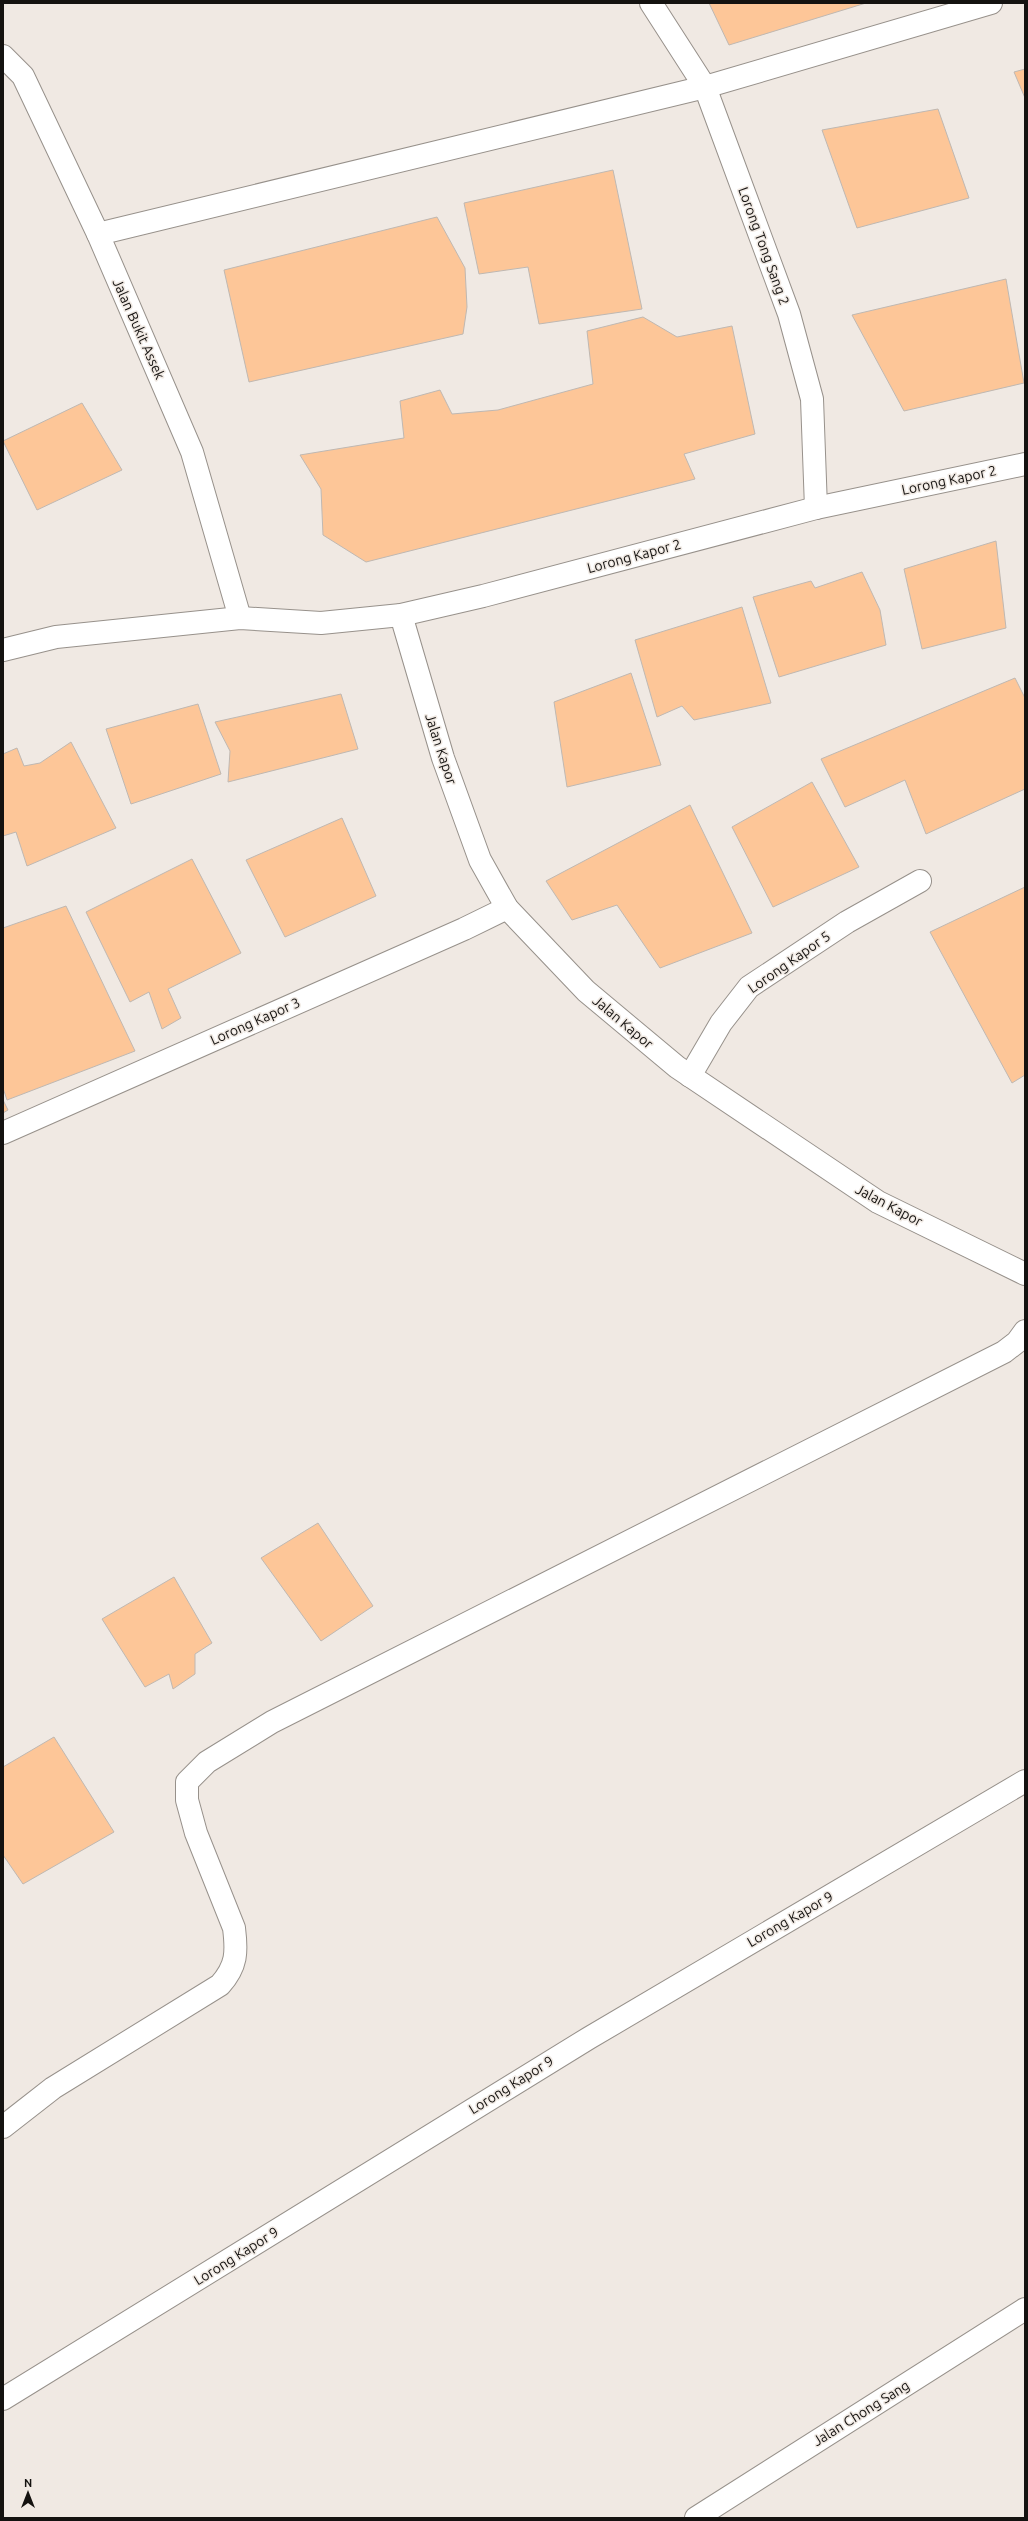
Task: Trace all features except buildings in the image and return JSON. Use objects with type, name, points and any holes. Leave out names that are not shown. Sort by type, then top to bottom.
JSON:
[{"type":"street","name":"Lorong Tong Sang 2","points":[[651,3],[705,88],[789,314],[810,392],[816,508]]},
{"type":"street","points":[[98,234],[705,88],[991,3]]},
{"type":"street","name":"Jalan Bukit Assek","points":[[3,56],[23,76],[98,234],[192,452],[240,618]]},
{"type":"street","name":"Lorong Kapor 2","points":[[3,650],[56,637],[240,618],[321,623],[400,615],[483,596],[816,508],[1025,464]]},
{"type":"street","name":"Jalan Kapor","points":[[400,615],[443,758],[480,860],[507,908],[586,991],[690,1076],[878,1202],[1025,1274]]},
{"type":"street","name":"Lorong Kapor 5","points":[[690,1076],[721,1023],[749,987],[847,922],[920,881]]},
{"type":"street","name":"Lorong Kapor 3","points":[[3,1133],[464,929],[507,908]]},
{"type":"street","points":[[3,2127],[53,2088],[220,1985],[231,1972],[236,1943],[234,1928],[196,1833],[187,1800],[187,1782],[207,1762],[272,1722],[1004,1352],[1017,1342],[1025,1330]]},
{"type":"street","name":"Lorong Kapor 9","points":[[3,2399],[589,2038],[1025,1781]]},
{"type":"street","name":"Jalan Chong Sang","points":[[696,2518],[1025,2309]]}]
